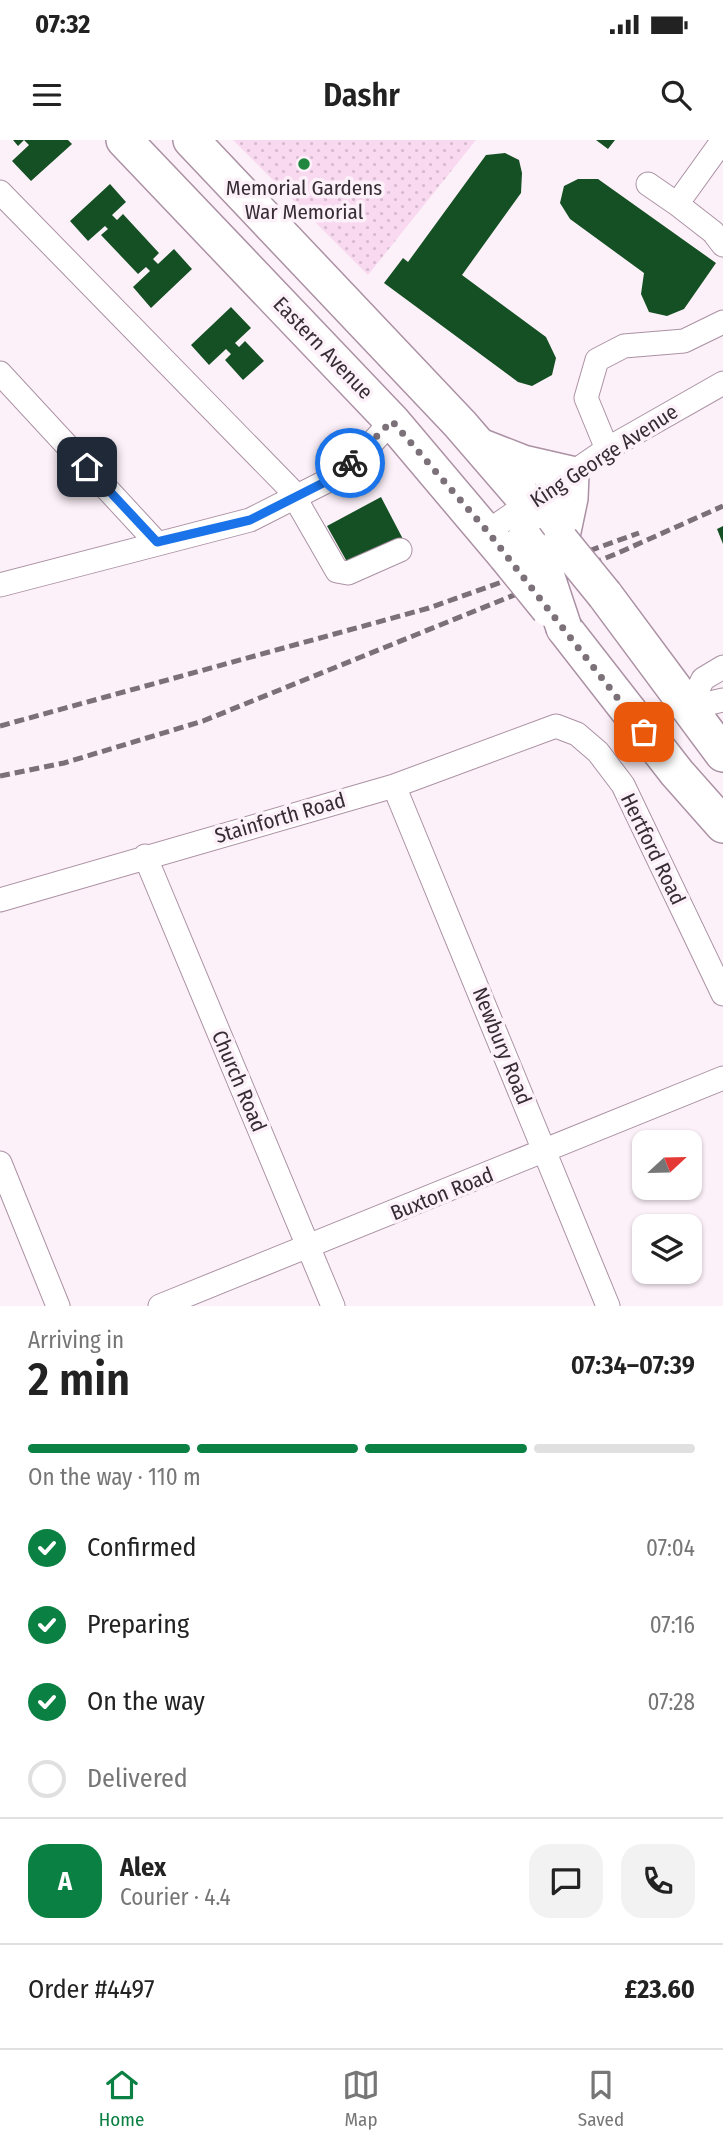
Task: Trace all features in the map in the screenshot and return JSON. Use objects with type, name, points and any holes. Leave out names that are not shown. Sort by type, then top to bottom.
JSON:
[{"type":"highway","name":"Eastern Avenue","points":[[124,140],[506,542],[564,628],[677,773],[714,814]]},
{"type":"highway","points":[[191,140],[479,446],[605,595],[683,712],[723,754]]},
{"type":"highway","points":[[479,446],[523,463],[571,474],[570,498],[561,541]]},
{"type":"highway","points":[[506,542],[528,504]]},
{"type":"highway","points":[[630,714],[654,708],[683,712]]},
{"type":"highway","points":[[683,712],[692,752],[701,761],[714,814]]},
{"type":"street","points":[[677,204],[723,140]]},
{"type":"street","points":[[648,184],[713,232],[723,245]]},
{"type":"street","points":[[0,192],[296,498],[337,571],[348,573],[400,550]]},
{"type":"street","points":[[607,449],[586,398],[597,360],[624,346],[684,341],[723,322]]},
{"type":"street","points":[[0,373],[157,542]]},
{"type":"street","name":"King George Avenue","points":[[528,504],[607,449],[723,383]]},
{"type":"street","points":[[0,585],[157,542],[250,520],[327,481],[359,457],[392,421]]},
{"type":"street","points":[[683,712],[703,679],[723,667]]},
{"type":"street","points":[[683,712],[723,700]]},
{"type":"street","name":"Stainforth Road","points":[[0,900],[394,786],[556,726]]},
{"type":"street","name":"Hertford Road","points":[[556,726],[577,734],[598,752],[623,785],[723,994]]},
{"type":"street","name":"Newbury Road","points":[[394,786],[608,1306]]},
{"type":"street","name":"Church Road","points":[[145,856],[333,1306]]},
{"type":"street","name":"Buxton Road","points":[[160,1306],[546,1152],[723,1078]]},
{"type":"street","points":[[0,1163],[58,1306]]},
{"type":"shaded area","points":[[233,140],[476,140],[368,275]]},
{"type":"building","points":[[13,140],[24,140],[18,146]]},
{"type":"building","points":[[24,140],[68,140],[72,144],[31,181],[12,161],[29,145]]},
{"type":"building","points":[[596,140],[615,140],[608,149]]},
{"type":"building","points":[[505,153],[519,160],[522,173],[521,193],[462,275],[546,337],[556,358],[552,375],[532,386],[518,382],[384,283],[403,258],[408,262],[486,155]]},
{"type":"building","points":[[578,179],[598,179],[716,263],[684,309],[667,316],[649,312],[641,294],[644,273],[570,219],[560,203],[564,186]]},
{"type":"building","points":[[110,184],[126,202],[112,215],[117,220],[123,214],[159,253],[153,259],[158,264],[174,249],[192,269],[151,308],[133,287],[150,271],[146,267],[138,274],[101,235],[108,229],[105,226],[88,241],[70,221]]},
{"type":"building","points":[[231,307],[251,328],[235,343],[239,347],[245,341],[264,361],[243,380],[225,360],[231,354],[226,349],[209,365],[191,345]]},
{"type":"building","points":[[381,497],[404,541],[351,569],[327,526]]},
{"type":"building","points":[[723,526],[723,544],[717,529]]},
{"type":"railway","points":[[0,776],[64,763],[203,721],[618,553],[723,506]]},
{"type":"railway","points":[[0,726],[429,608],[639,533]]},
{"type":"way so far","points":[[350,463],[359,457],[392,421],[488,532],[644,732]]},
{"type":"place","name":"Memorial Gardens War Memorial","points":[[304,164]]},
{"type":"route","points":[[87,467],[157,542],[250,520],[327,481],[350,463]]}]
